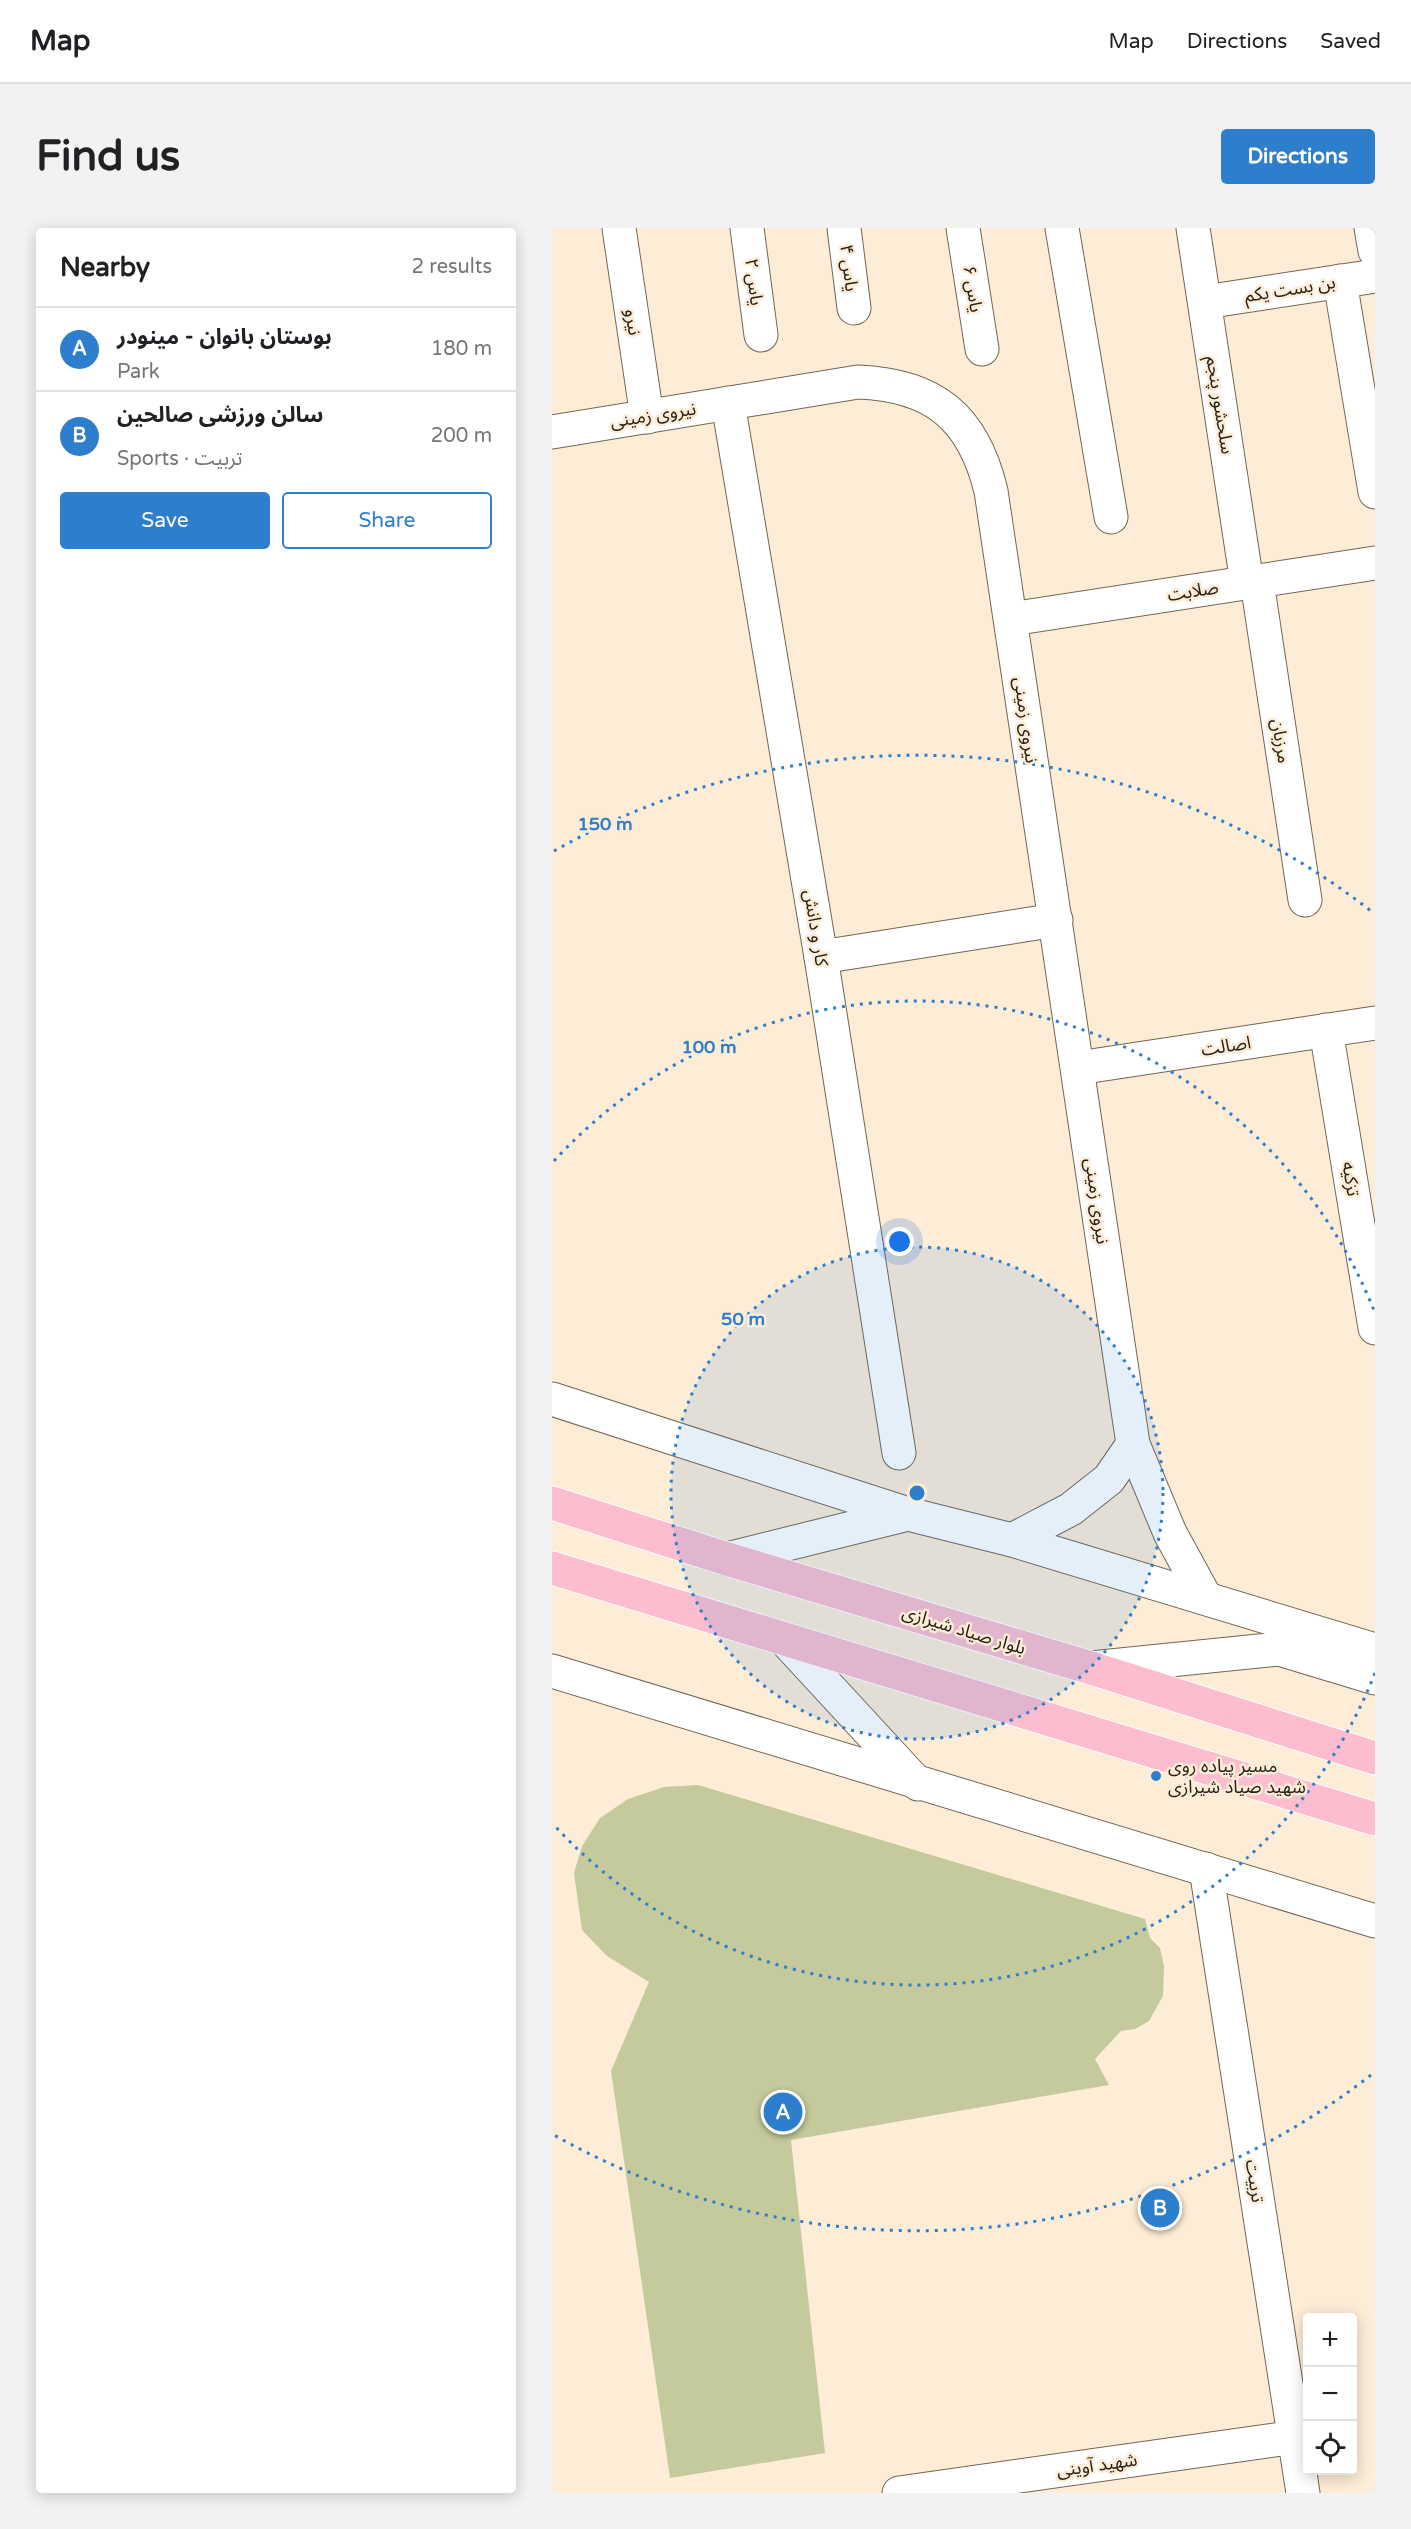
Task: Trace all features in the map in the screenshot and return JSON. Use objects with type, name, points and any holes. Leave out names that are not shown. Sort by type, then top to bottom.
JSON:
[{"type":"main road","name":"بلوار صیاد شیرازی","points":[[552,1503],[727,1559],[1091,1668],[1375,1758]]},
{"type":"main road","points":[[552,1568],[1375,1820]]},
{"type":"street","name":"نیرو","points":[[619,228],[647,417]]},
{"type":"street","name":"یاس ۲","points":[[747,228],[761,335]]},
{"type":"street","name":"یاس ۴","points":[[844,228],[854,308]]},
{"type":"street","name":"یاس ۶","points":[[963,228],[982,350]]},
{"type":"street","points":[[1062,228],[1112,517]]},
{"type":"street","name":"سلحشور پنجم","points":[[1193,228],[1252,582]]},
{"type":"street","points":[[1371,228],[1375,251]]},
{"type":"street","name":"بن بست یکم","points":[[1205,302],[1375,276]]},
{"type":"street","points":[[1340,281],[1375,492]]},
{"type":"street","name":"نیروی زمینی","points":[[552,432],[858,382],[889,383],[919,393],[946,409],[968,432],[983,460],[991,491],[1133,1444],[1170,1533],[1205,1597]]},
{"type":"street","name":"کار و دانش","points":[[728,403],[820,957],[898,1453]]},
{"type":"street","name":"صلابت","points":[[1011,619],[1375,563]]},
{"type":"street","name":"مرزبان","points":[[1252,582],[1305,900]]},
{"type":"street","points":[[820,957],[1056,920]]},
{"type":"street","name":"اصالت","points":[[1078,1068],[1375,1023]]},
{"type":"street","name":"تزکیه","points":[[1326,1030],[1375,1328]]},
{"type":"street","points":[[552,1399],[908,1514],[1012,1540],[1375,1650]]},
{"type":"street","points":[[1012,1540],[1071,1509],[1109,1479],[1133,1444]]},
{"type":"street","points":[[727,1559],[908,1514]]},
{"type":"street","points":[[785,1640],[918,1784]]},
{"type":"street","points":[[1091,1668],[1279,1649],[1375,1678]]},
{"type":"street","points":[[552,1671],[1375,1921]]},
{"type":"street","name":"تربیت","points":[[1206,1869],[1303,2493]]},
{"type":"street","name":"شهید آوینی","points":[[901,2493],[1296,2437]]},
{"type":"green space","points":[[698,1785],[1145,1919],[1150,1938],[1160,1948],[1164,1966],[1163,1996],[1149,2021],[1135,2029],[1121,2031],[1095,2059],[1109,2085],[791,2140],[825,2453],[670,2478],[611,2071],[649,1982],[607,1956],[582,1930],[574,1873],[582,1846],[600,1818],[628,1799],[664,1787]]},
{"type":"place","name":"مسیر پیاده روی شهید صیاد شیرازی","points":[[1156,1776]]},
{"type":"place","name":"بوستان بانوان - مینودر","points":[[783,2112]]},
{"type":"place","name":"سالن ورزشی صالحین","points":[[1160,2208]]}]
